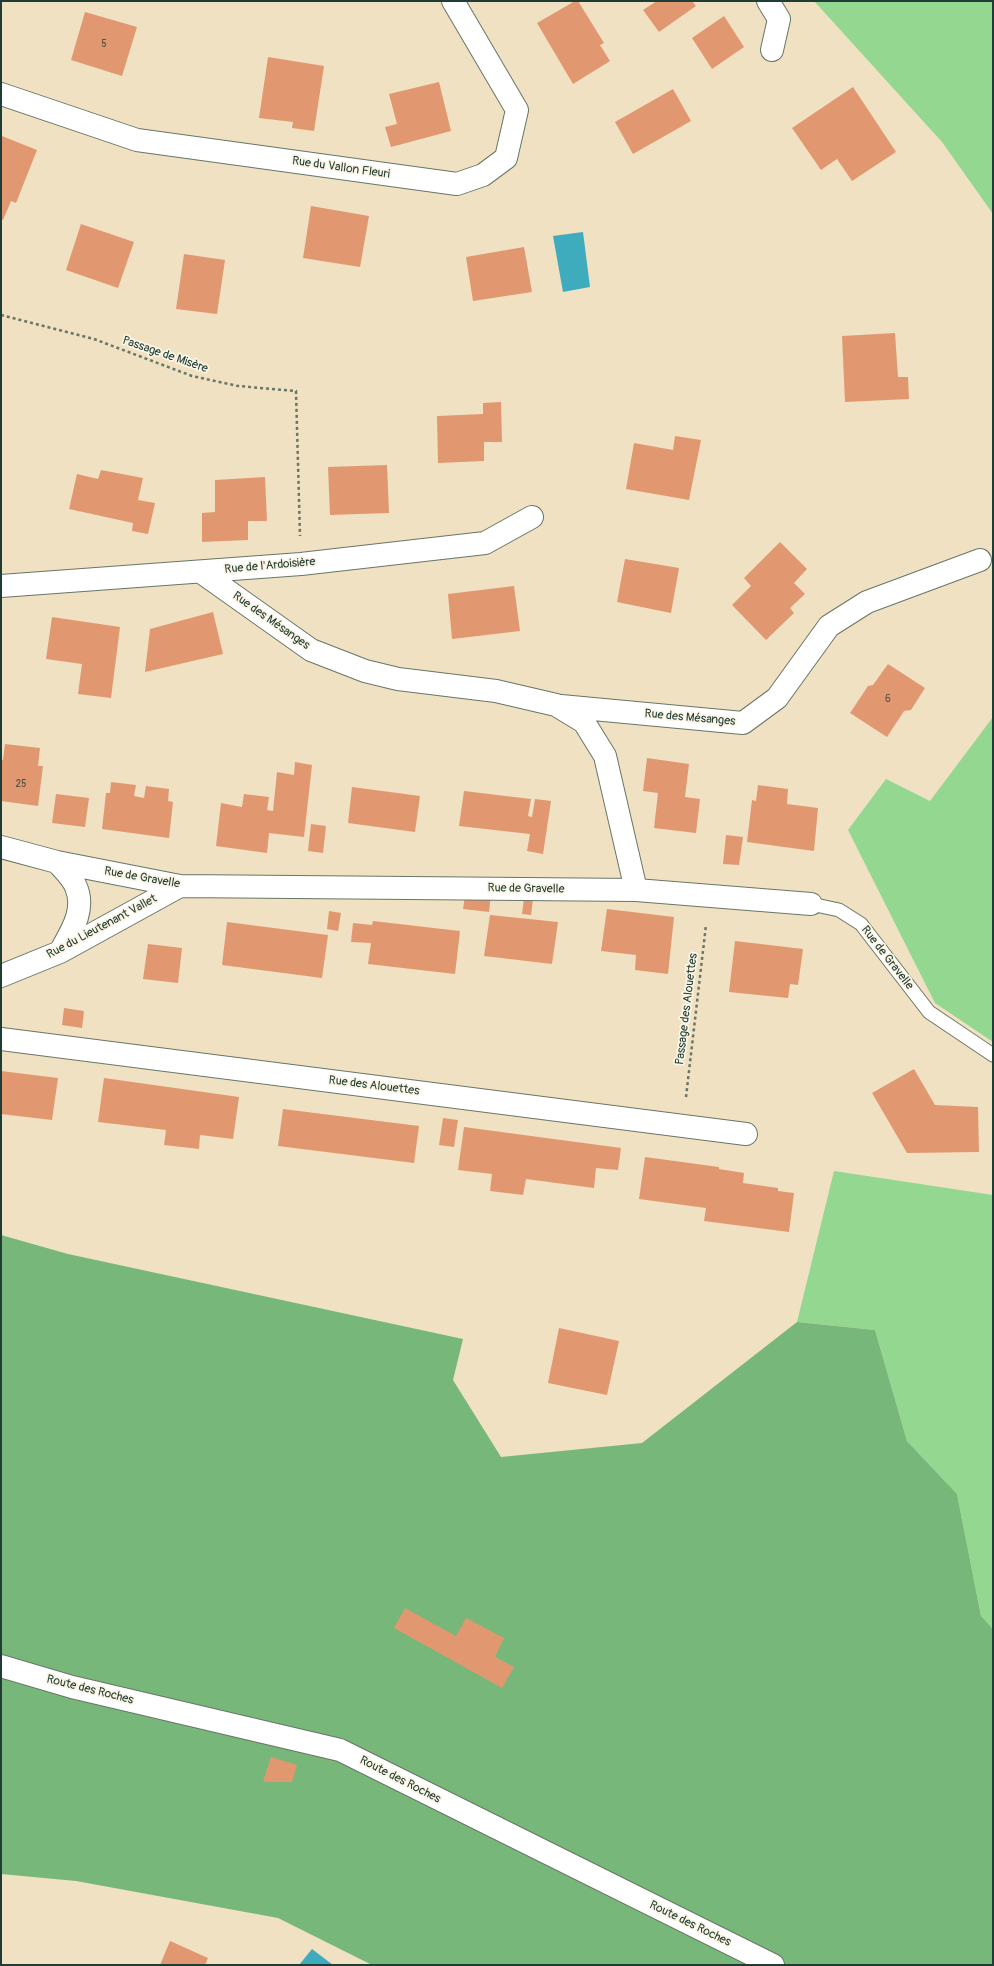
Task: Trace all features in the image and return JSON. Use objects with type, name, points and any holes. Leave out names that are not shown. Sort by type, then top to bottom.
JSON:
[{"type":"street","name":"Rue du Vallon Fleuri","points":[[1,94],[137,140],[457,184],[483,175],[506,158],[517,110],[454,1]]},
{"type":"street","points":[[768,1],[779,20],[772,50]]},
{"type":"street","name":"Rue de l'Ardoisière","points":[[1,586],[300,564],[485,543],[532,517]]},
{"type":"street","name":"Rue des Mésanges","points":[[201,572],[311,650],[365,672],[398,679],[496,691],[556,705],[743,723],[777,698],[829,626],[867,602],[980,560]]},
{"type":"street","name":"Rue des Mésanges","points":[[556,705],[584,722],[605,756],[636,890]]},
{"type":"street","name":"Rue de Gravelle","points":[[1,847],[57,862],[180,886],[636,890],[811,904]]},
{"type":"street","points":[[57,862],[76,886],[80,904],[75,923],[60,952]]},
{"type":"street","name":"Rue du Lieutenant Vallet","points":[[1,976],[60,952],[180,886]]},
{"type":"street","name":"Rue des Alouettes","points":[[1,1039],[746,1134]]},
{"type":"street","name":"Route des Roches","points":[[1,1666],[72,1686],[340,1750],[773,1965]]},
{"type":"lane","name":"Rue de Gravelle","points":[[811,904],[840,910],[861,924],[929,1012],[993,1055]]},
{"type":"path","name":"Passage de Misère","points":[[1,315],[94,339],[192,376],[238,386],[296,391],[300,564]]},
{"type":"path","name":"Passage des Alouettes","points":[[683,1125],[709,895]]},
{"type":"green space","points":[[814,1],[993,1],[993,214],[942,142]]},
{"type":"green space","points":[[993,717],[993,1042],[935,1003],[848,830],[886,779],[930,801]]},
{"type":"green space","points":[[834,1171],[993,1195],[993,1629],[981,1616],[957,1494],[907,1441],[875,1330],[797,1322]]},
{"type":"green space","points":[[1,1235],[68,1254],[463,1339],[453,1380],[501,1457],[642,1443],[797,1322],[875,1330],[907,1441],[957,1494],[981,1616],[993,1629],[993,1965],[372,1965],[278,1918],[76,1881],[1,1874]]},
{"type":"water","points":[[583,232],[590,287],[563,292],[553,236]]},
{"type":"water","points":[[312,1949],[333,1965],[299,1965]]},
{"type":"building","points":[[575,1],[578,1],[604,43],[600,45],[610,61],[573,84],[537,23]]},
{"type":"building","points":[[657,1],[692,1],[696,6],[659,32],[643,10]]},
{"type":"building","points":[[85,12],[137,27],[122,76],[71,60]]},
{"type":"building","points":[[724,16],[744,47],[712,69],[692,38]]},
{"type":"building","points":[[268,57],[324,66],[314,131],[292,128],[293,122],[259,118]]},
{"type":"building","points":[[439,82],[451,131],[391,147],[385,127],[397,124],[389,94]]},
{"type":"building","points":[[853,87],[896,152],[852,181],[837,159],[821,170],[792,128]]},
{"type":"building","points":[[673,89],[691,121],[633,154],[615,122]]},
{"type":"building","points":[[2,136],[37,150],[16,203],[11,201],[3,220],[1,219]]},
{"type":"building","points":[[311,206],[369,216],[360,267],[303,258]]},
{"type":"building","points":[[81,224],[134,242],[118,288],[66,270]]},
{"type":"building","points":[[524,247],[532,292],[473,301],[466,257]]},
{"type":"building","points":[[184,254],[225,260],[217,314],[176,309]]},
{"type":"building","points":[[895,333],[898,377],[908,377],[909,399],[845,402],[842,336]]},
{"type":"building","points":[[501,402],[502,442],[484,442],[484,461],[438,463],[437,416],[483,414],[483,403]]},
{"type":"building","points":[[675,436],[701,440],[689,500],[626,489],[634,443],[673,450]]},
{"type":"building","points":[[387,465],[389,513],[330,515],[328,467]]},
{"type":"building","points":[[101,470],[143,478],[138,500],[155,503],[148,534],[132,531],[133,523],[69,509],[77,474],[98,479]]},
{"type":"building","points":[[265,477],[267,521],[248,521],[248,540],[202,542],[202,513],[215,512],[215,480]]},
{"type":"building","points":[[780,542],[807,569],[794,583],[805,594],[790,608],[794,613],[766,640],[732,605],[751,586],[744,578]]},
{"type":"building","points":[[625,559],[679,568],[671,613],[617,602]]},
{"type":"building","points":[[514,586],[520,631],[452,639],[448,594]]},
{"type":"building","points":[[213,612],[223,654],[145,672],[150,629]]},
{"type":"building","points":[[52,617],[120,627],[111,698],[78,694],[82,664],[46,659]]},
{"type":"building","points":[[888,664],[925,688],[911,710],[904,711],[887,737],[850,713],[868,686],[873,685]]},
{"type":"building","points":[[5,744],[40,748],[38,766],[43,766],[38,806],[1,801],[1,760],[3,760]]},
{"type":"building","points":[[647,758],[689,764],[685,797],[700,799],[696,833],[654,828],[658,793],[643,791]]},
{"type":"building","points":[[295,762],[312,765],[304,837],[269,833],[267,853],[216,846],[221,803],[242,807],[244,794],[269,797],[267,810],[273,811],[277,772],[294,775]]},
{"type":"building","points":[[111,782],[136,785],[134,796],[144,798],[146,786],[169,789],[168,801],[173,802],[169,838],[102,829],[106,793],[110,793]]},
{"type":"building","points":[[758,785],[788,789],[787,804],[818,808],[814,851],[747,842],[752,800],[756,801]]},
{"type":"building","points":[[352,787],[420,796],[415,832],[348,823]]},
{"type":"building","points":[[464,791],[531,799],[528,816],[532,817],[535,799],[551,801],[543,854],[527,851],[530,834],[459,826]]},
{"type":"building","points":[[56,794],[89,798],[85,827],[52,823]]},
{"type":"building","points":[[311,824],[326,826],[323,853],[308,851]]},
{"type":"building","points":[[726,835],[743,837],[739,865],[723,864]]},
{"type":"building","points":[[491,894],[489,912],[463,909],[465,896]]},
{"type":"building","points":[[524,899],[533,899],[531,915],[522,914]]},
{"type":"building","points":[[607,909],[674,917],[668,974],[635,970],[636,955],[601,951]]},
{"type":"building","points":[[329,911],[341,913],[338,931],[327,929]]},
{"type":"building","points":[[490,915],[558,922],[552,964],[484,956]]},
{"type":"building","points":[[373,921],[460,931],[455,974],[368,964],[371,943],[351,942],[353,923],[372,925]]},
{"type":"building","points":[[227,922],[328,935],[322,978],[222,965]]},
{"type":"building","points":[[735,941],[803,949],[798,985],[790,984],[788,998],[729,992]]},
{"type":"building","points":[[148,944],[182,948],[178,983],[143,979]]},
{"type":"building","points":[[64,1008],[84,1011],[82,1028],[62,1025]]},
{"type":"building","points":[[914,1069],[935,1105],[978,1107],[979,1152],[907,1153],[872,1093]]},
{"type":"building","points":[[1,1071],[58,1078],[52,1120],[1,1114]]},
{"type":"building","points":[[104,1078],[239,1097],[233,1139],[200,1135],[199,1149],[164,1145],[166,1130],[98,1122]]},
{"type":"building","points":[[283,1109],[419,1126],[414,1163],[278,1146]]},
{"type":"building","points":[[443,1118],[458,1120],[454,1147],[439,1145]]},
{"type":"building","points":[[464,1127],[621,1148],[618,1170],[596,1168],[594,1188],[526,1179],[523,1195],[490,1191],[492,1174],[458,1170]]},
{"type":"building","points":[[645,1157],[719,1167],[719,1169],[744,1173],[743,1183],[778,1188],[778,1191],[794,1193],[789,1232],[704,1221],[706,1208],[639,1199]]},
{"type":"building","points":[[559,1328],[619,1341],[607,1395],[548,1383]]},
{"type":"building","points":[[405,1608],[456,1636],[466,1618],[504,1638],[495,1657],[514,1667],[502,1688],[394,1628]]},
{"type":"building","points":[[271,1757],[297,1765],[292,1782],[263,1782]]},
{"type":"building","points":[[170,1941],[208,1958],[205,1965],[160,1965]]}]
